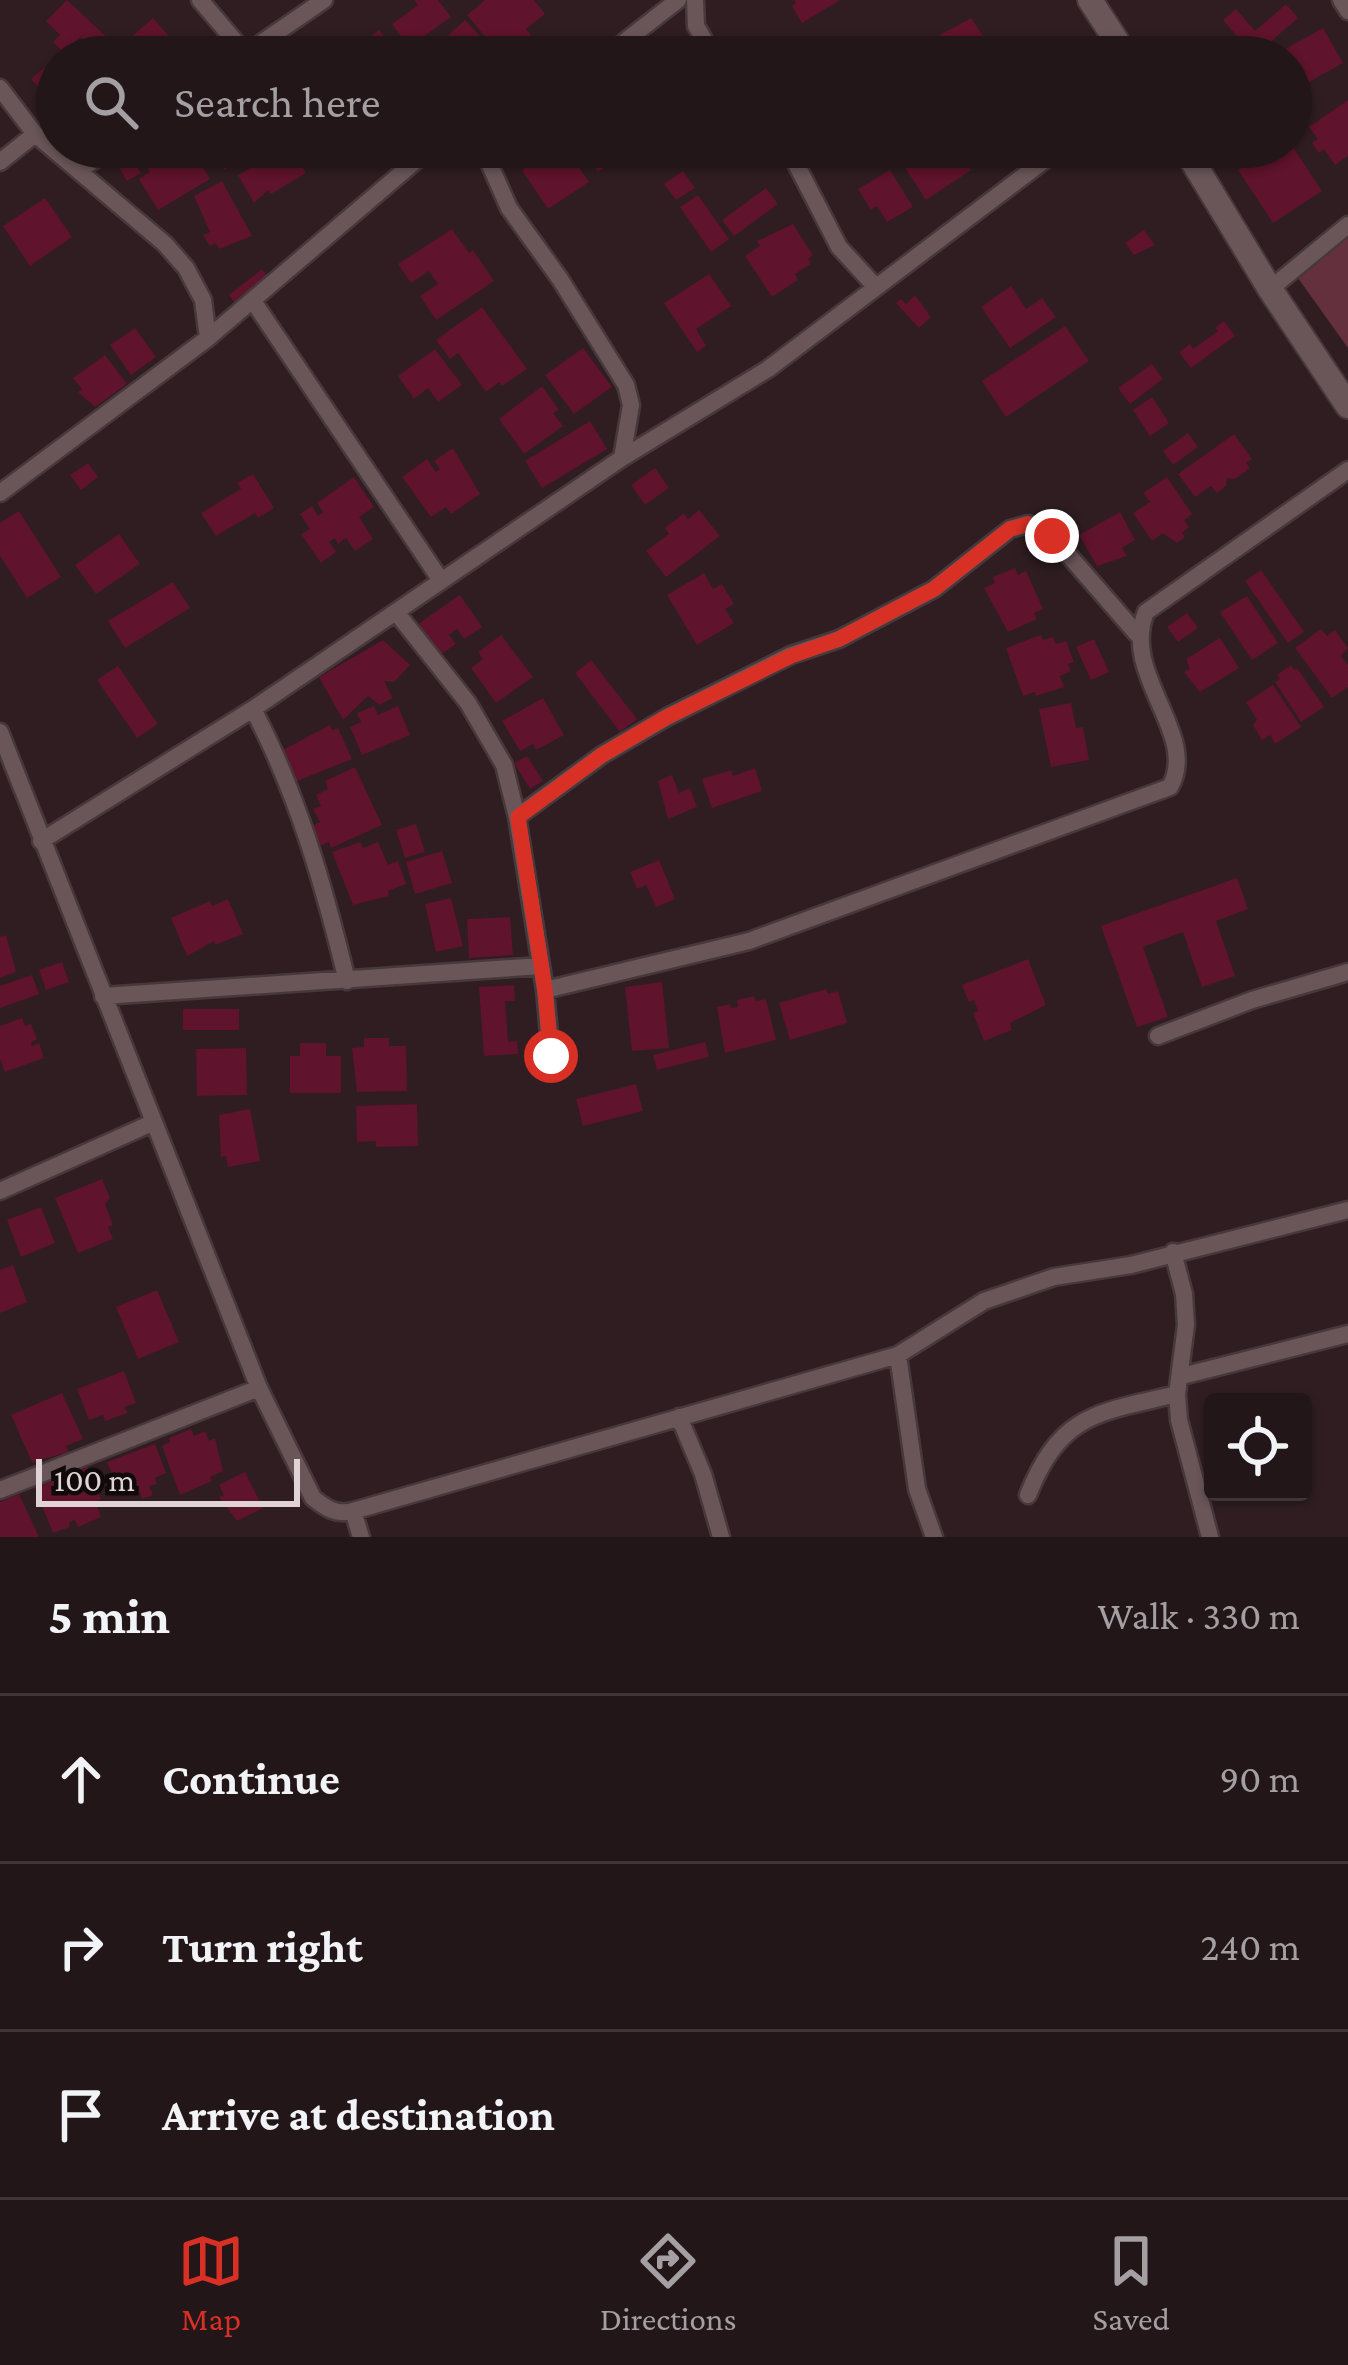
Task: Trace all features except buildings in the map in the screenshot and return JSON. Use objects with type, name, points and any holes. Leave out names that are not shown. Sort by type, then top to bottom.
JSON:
[{"type":"street","points":[[200,0],[228,36]]},
{"type":"street","points":[[271,36],[324,0]]},
{"type":"street","points":[[633,36],[677,0]]},
{"type":"street","points":[[695,0],[696,26],[702,36]]},
{"type":"street","points":[[1090,0],[1113,36]]},
{"type":"street","points":[[1341,0],[1348,10]]},
{"type":"street","points":[[650,23],[672,20],[696,26]]},
{"type":"street","points":[[0,88],[35,134],[0,162]]},
{"type":"street","points":[[0,493],[208,338],[408,168]]},
{"type":"street","points":[[491,168],[508,208],[560,279],[626,386],[632,405],[622,458]]},
{"type":"street","points":[[799,168],[838,247],[874,285]]},
{"type":"street","points":[[40,841],[253,709],[622,458],[768,369],[1033,168]]},
{"type":"street","points":[[1197,168],[1348,406]]},
{"type":"street","points":[[81,169],[186,268],[202,300],[208,338]]},
{"type":"street","points":[[1270,289],[1348,225]]},
{"type":"street","points":[[253,301],[440,579]]},
{"type":"street","points":[[1137,634],[1146,612],[1348,470]]},
{"type":"street","points":[[518,817],[602,755],[667,717],[791,656],[839,639],[934,589],[1010,529],[1028,524],[1052,536],[1137,634],[1179,771],[1170,787],[749,941],[545,990]]},
{"type":"street","points":[[396,612],[468,703],[504,765],[518,817],[551,1056]]},
{"type":"street","points":[[253,709],[274,748],[317,859],[346,981]]},
{"type":"street","points":[[2,744],[259,1388],[314,1498],[327,1509],[342,1513],[898,1355],[984,1301],[1054,1277],[1132,1265],[1348,1210]]},
{"type":"street","points":[[103,997],[541,966]]},
{"type":"street","points":[[1158,1036],[1252,1000],[1348,972]]},
{"type":"street","points":[[0,1191],[152,1123]]},
{"type":"street","points":[[1173,1252],[1186,1325],[1179,1420],[1210,1537]]},
{"type":"street","points":[[1028,1495],[1042,1459],[1084,1418],[1348,1334]]},
{"type":"street","points":[[898,1355],[917,1489],[934,1537]]},
{"type":"street","points":[[0,1490],[259,1388]]},
{"type":"street","points":[[680,1418],[721,1537]]},
{"type":"street","points":[[353,1510],[361,1537]]},
{"type":"shaded area","points":[[1348,235],[1348,348],[1293,271]]},
{"type":"route","points":[[551,1056],[518,817],[602,755],[667,717],[791,656],[839,639],[934,589],[1010,529],[1028,524],[1052,536]]}]
